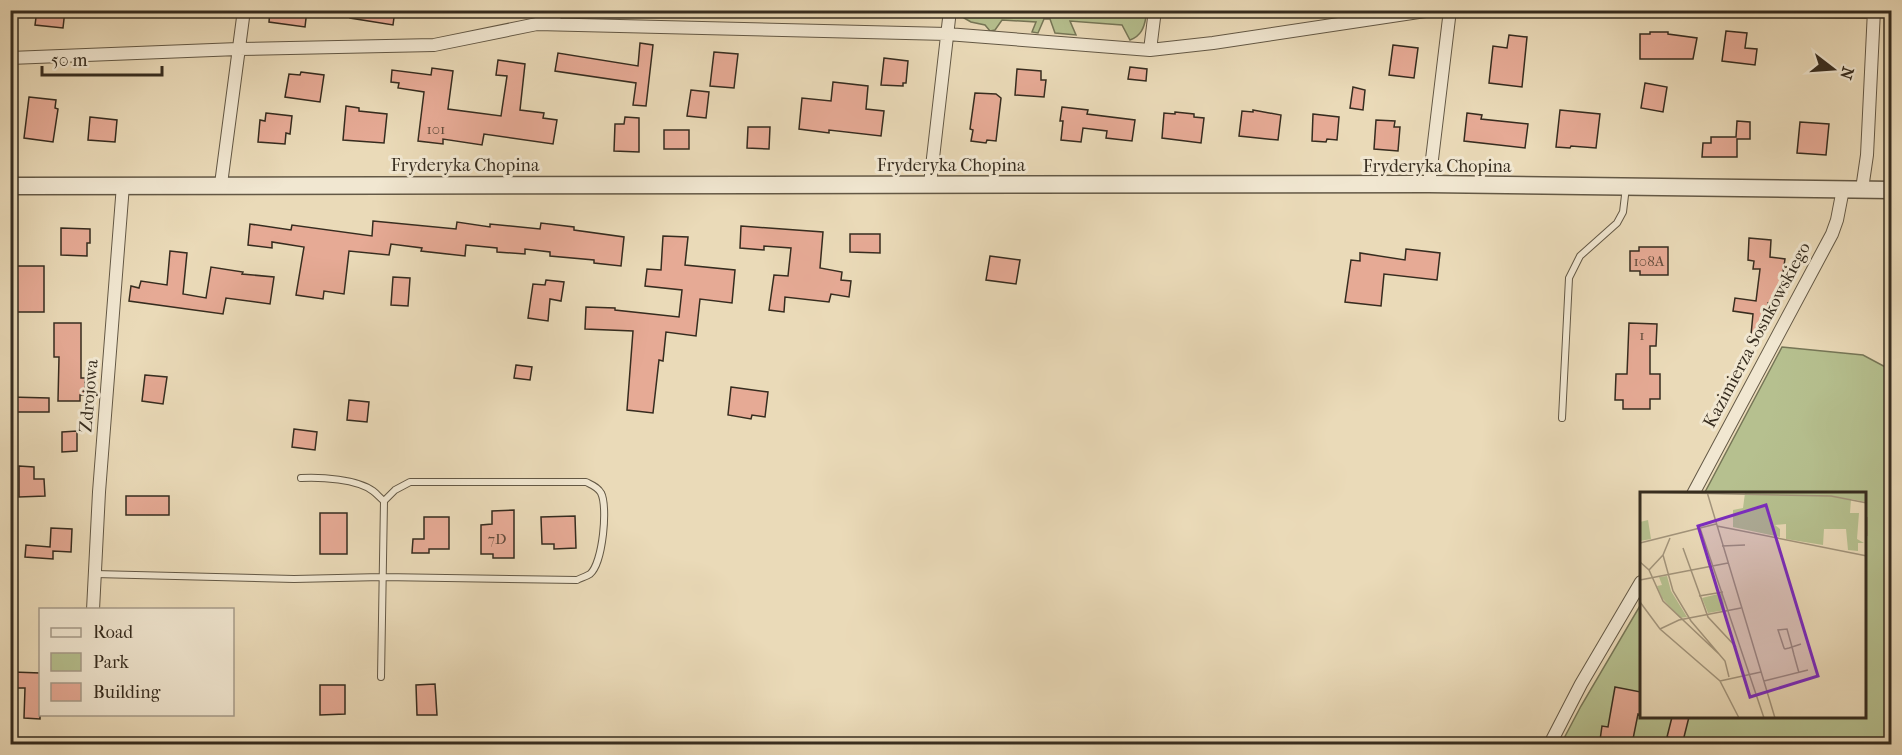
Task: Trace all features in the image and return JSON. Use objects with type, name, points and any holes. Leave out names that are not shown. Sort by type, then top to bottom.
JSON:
[{"type":"street","points":[[220,184],[244,10]]},
{"type":"street","points":[[537,24],[564,10]]},
{"type":"street","points":[[930,184],[950,10]]},
{"type":"street","points":[[1150,50],[1155,10]]},
{"type":"street","points":[[10,58],[238,49],[434,45],[537,24],[947,34],[1150,50],[1213,43],[1432,10]]},
{"type":"street","points":[[1429,184],[1450,10]]},
{"type":"street","points":[[1677,10],[1874,11],[1867,155],[1862,189]]},
{"type":"street","name":"Fryderyka Chopina","points":[[10,186],[1429,184],[1892,190]]},
{"type":"street","name":"Zdrojowa","points":[[93,608],[123,185]]},
{"type":"street","name":"Kazimierza Sosnkowskiego","points":[[1694,492],[1832,234],[1838,220],[1843,189]]},
{"type":"street","points":[[1550,744],[1581,684],[1640,584]]},
{"type":"lane","points":[[1562,418],[1569,278],[1580,256],[1617,223],[1623,212],[1626,187]]},
{"type":"lane","points":[[301,477],[317,477],[358,484],[372,490],[384,501]]},
{"type":"lane","points":[[95,574],[294,579],[382,577],[577,580],[590,574],[603,544],[604,500],[600,491],[594,485],[586,482],[410,482],[395,490],[384,501],[382,577],[381,677]]},
{"type":"green space","points":[[593,10],[809,11],[808,15],[619,11],[609,16],[596,17]]},
{"type":"green space","points":[[963,11],[1135,11],[1134,16],[1146,17],[1141,31],[1130,40],[1122,25],[1070,21],[1076,35],[1055,33],[1050,19],[1044,19],[1038,33],[1032,32],[1036,22],[1002,20],[995,30],[990,31],[985,25],[964,18]]},
{"type":"green space","points":[[1782,347],[1863,355],[1891,370],[1891,744],[1561,744],[1640,606],[1640,719],[1866,719],[1866,492],[1705,492]]},
{"type":"building","points":[[37,10],[65,10],[63,28],[35,25]]},
{"type":"building","points":[[270,10],[307,10],[305,27],[269,22]]},
{"type":"building","points":[[350,10],[395,10],[393,25],[350,18]]},
{"type":"building","points":[[1726,31],[1747,33],[1745,48],[1757,49],[1755,65],[1722,61]]},
{"type":"building","points":[[1650,32],[1668,32],[1668,34],[1697,38],[1693,59],[1640,59],[1640,34],[1650,34]]},
{"type":"building","points":[[1509,35],[1527,37],[1522,87],[1489,83],[1493,46],[1507,48]]},
{"type":"building","points":[[640,43],[653,45],[646,106],[633,105],[636,83],[555,71],[558,53],[638,66]]},
{"type":"building","points":[[1393,45],[1418,48],[1414,78],[1389,75]]},
{"type":"building","points":[[714,52],[738,54],[734,88],[710,86]]},
{"type":"building","points":[[884,58],[908,61],[906,83],[903,83],[903,86],[881,85]]},
{"type":"building","points":[[498,60],[525,64],[520,110],[544,113],[543,118],[557,120],[553,144],[484,134],[482,145],[443,139],[443,144],[418,141],[424,92],[398,88],[399,83],[391,82],[392,70],[431,75],[432,68],[453,71],[448,109],[501,116],[507,76],[496,75]]},
{"type":"building","points":[[1130,67],[1147,69],[1146,81],[1128,79]]},
{"type":"building","points":[[1017,69],[1041,71],[1041,80],[1046,80],[1044,97],[1015,95]]},
{"type":"building","points":[[301,72],[324,75],[320,102],[285,97],[289,74],[300,75]]},
{"type":"building","points":[[833,82],[868,86],[866,109],[884,111],[881,136],[799,129],[802,98],[831,101]]},
{"type":"building","points":[[1645,83],[1667,87],[1663,112],[1641,108]]},
{"type":"building","points":[[1353,87],[1365,90],[1363,110],[1350,108]]},
{"type":"building","points":[[691,90],[709,92],[706,118],[687,116]]},
{"type":"building","points":[[975,93],[996,94],[1001,98],[996,141],[987,140],[986,143],[971,141],[973,130],[970,129]]},
{"type":"building","points":[[29,97],[56,100],[55,108],[58,109],[53,142],[24,138]]},
{"type":"building","points":[[346,106],[359,108],[359,111],[387,114],[384,143],[343,140]]},
{"type":"building","points":[[1062,107],[1088,110],[1087,114],[1135,120],[1132,141],[1106,138],[1107,131],[1083,128],[1081,142],[1061,140]]},
{"type":"building","points":[[1253,110],[1281,115],[1278,140],[1239,136],[1242,111],[1253,112]]},
{"type":"building","points":[[1560,110],[1600,114],[1596,148],[1556,147]]},
{"type":"building","points":[[1175,112],[1194,114],[1194,117],[1204,118],[1201,143],[1162,138],[1164,113],[1175,114]]},
{"type":"building","points":[[266,113],[292,116],[290,134],[286,133],[285,144],[258,142],[260,120],[265,121]]},
{"type":"building","points":[[1467,113],[1482,115],[1481,119],[1528,124],[1525,148],[1464,141]]},
{"type":"building","points":[[1313,114],[1339,117],[1337,140],[1312,141]]},
{"type":"building","points":[[90,117],[117,120],[115,142],[88,140]]},
{"type":"building","points":[[625,117],[639,118],[639,152],[614,151],[615,124],[624,124]]},
{"type":"building","points":[[1376,120],[1395,121],[1394,127],[1400,127],[1398,151],[1374,149]]},
{"type":"building","points":[[1737,121],[1750,122],[1750,139],[1737,139],[1737,157],[1702,157],[1703,143],[1711,143],[1711,137],[1736,137]]},
{"type":"building","points":[[1800,122],[1829,124],[1826,155],[1797,153]]},
{"type":"building","points":[[748,127],[770,127],[769,149],[747,148]]},
{"type":"building","points":[[664,130],[689,130],[689,149],[664,149]]},
{"type":"building","points":[[373,221],[456,229],[457,222],[490,227],[490,224],[540,229],[541,223],[574,227],[574,230],[624,237],[621,266],[594,263],[594,260],[550,256],[550,252],[525,249],[525,254],[497,252],[497,248],[466,245],[465,256],[421,251],[422,248],[391,244],[389,255],[349,251],[344,294],[324,291],[323,299],[296,295],[304,247],[272,242],[272,248],[248,245],[250,224],[291,230],[292,225],[372,236]]},
{"type":"building","points":[[741,226],[823,232],[820,268],[842,272],[841,280],[851,281],[849,297],[831,294],[829,302],[785,297],[784,312],[769,310],[774,275],[788,276],[791,248],[764,246],[764,250],[740,248]]},
{"type":"building","points":[[61,228],[90,229],[87,256],[61,255]]},
{"type":"building","points":[[850,234],[880,234],[880,253],[850,252]]},
{"type":"building","points":[[663,236],[688,237],[685,265],[735,270],[732,303],[700,299],[696,336],[666,332],[663,361],[659,360],[653,413],[627,410],[633,331],[585,329],[586,307],[615,308],[615,310],[679,317],[682,290],[645,286],[647,269],[661,270]]},
{"type":"building","points":[[1749,238],[1771,240],[1770,257],[1785,259],[1778,305],[1768,303],[1762,337],[1751,335],[1753,314],[1733,311],[1735,298],[1756,301],[1760,269],[1753,269],[1754,261],[1748,260]]},
{"type":"building","points":[[1639,247],[1668,247],[1668,275],[1640,275],[1640,271],[1630,271],[1630,251],[1639,251]]},
{"type":"building","points":[[1406,249],[1440,253],[1437,280],[1384,274],[1381,306],[1345,302],[1351,260],[1360,261],[1360,253],[1405,260]]},
{"type":"building","points":[[170,251],[187,253],[183,294],[206,298],[211,267],[243,272],[242,274],[274,277],[270,304],[226,298],[223,314],[129,301],[131,286],[139,288],[141,281],[167,285]]},
{"type":"building","points":[[990,256],[1020,260],[1016,284],[986,280]]},
{"type":"building","points":[[10,266],[44,266],[44,312],[10,312]]},
{"type":"building","points":[[393,277],[410,278],[408,306],[391,305]]},
{"type":"building","points":[[546,280],[564,282],[561,301],[550,299],[548,321],[528,318],[533,284],[545,285]]},
{"type":"building","points":[[54,323],[81,323],[81,378],[85,378],[85,395],[80,395],[80,401],[58,401],[59,357],[54,357]]},
{"type":"building","points":[[1629,323],[1657,324],[1656,346],[1650,346],[1650,374],[1660,374],[1660,399],[1650,399],[1650,409],[1623,409],[1623,400],[1615,400],[1616,374],[1627,374]]},
{"type":"building","points":[[516,365],[532,367],[530,380],[514,378]]},
{"type":"building","points":[[145,375],[167,377],[163,404],[142,401]]},
{"type":"building","points":[[731,387],[768,392],[765,417],[752,415],[751,419],[728,415]]},
{"type":"building","points":[[10,397],[49,398],[49,412],[10,412]]},
{"type":"building","points":[[349,400],[369,402],[367,422],[347,420]]},
{"type":"building","points":[[294,429],[317,432],[315,450],[292,447]]},
{"type":"building","points":[[77,431],[77,451],[62,452],[62,432]]},
{"type":"building","points":[[19,466],[34,467],[34,479],[44,479],[45,496],[19,497]]},
{"type":"building","points":[[126,496],[169,496],[169,515],[126,515]]},
{"type":"building","points":[[514,510],[514,558],[493,558],[493,554],[481,554],[481,525],[492,524],[492,511]]},
{"type":"building","points":[[320,513],[347,513],[347,554],[320,554]]},
{"type":"building","points":[[575,516],[576,548],[554,549],[554,544],[542,544],[541,517]]},
{"type":"building","points":[[424,517],[449,517],[449,549],[429,549],[429,553],[412,553],[413,539],[424,539]]},
{"type":"building","points":[[51,528],[72,529],[71,552],[53,551],[53,559],[25,557],[26,545],[50,547]]},
{"type":"building","points":[[13,672],[39,673],[40,719],[24,718],[25,688],[12,688]]},
{"type":"building","points":[[435,684],[437,715],[417,715],[416,685]]},
{"type":"building","points":[[320,685],[345,685],[345,714],[320,715]]},
{"type":"building","points":[[1615,687],[1640,692],[1640,715],[1638,714],[1632,744],[1600,740],[1602,726],[1608,727]]},
{"type":"building","points":[[1672,719],[1688,719],[1683,741],[1667,737]]}]
